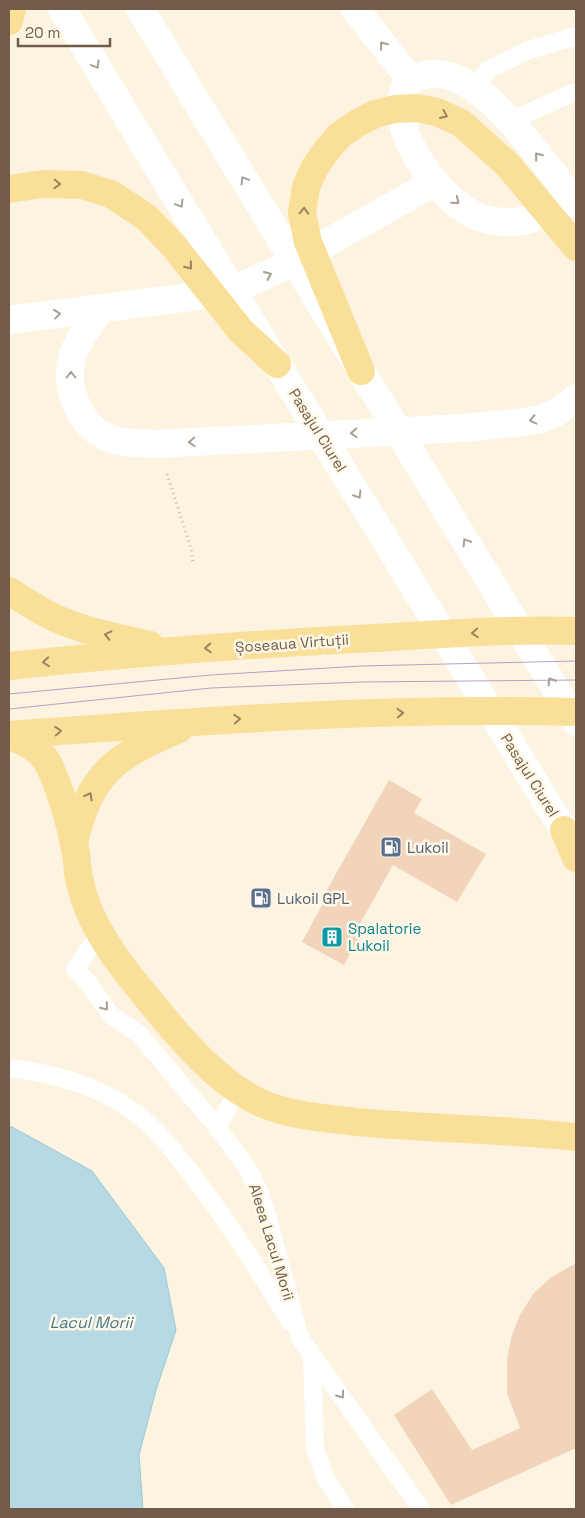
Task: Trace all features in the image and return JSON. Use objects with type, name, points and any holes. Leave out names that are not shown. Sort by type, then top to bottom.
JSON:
[{"type":"main road","points":[[9,21],[12,9]]},
{"type":"main road","name":"Pasajul Ciurel","points":[[62,9],[277,364],[570,840]]},
{"type":"main road","points":[[140,9],[576,722]]},
{"type":"main road","points":[[355,9],[411,80]]},
{"type":"main road","points":[[432,74],[443,74],[456,78],[474,89],[487,98],[510,121],[572,199],[533,219],[500,222],[478,216],[462,207],[435,182],[413,150],[404,128],[401,104],[403,92],[411,80],[422,75],[432,74]]},
{"type":"main road","points":[[361,371],[308,242],[302,213],[306,187],[316,167],[326,151],[340,135],[356,124],[375,114],[395,109],[417,108],[437,112],[460,122],[507,164],[576,247]]},
{"type":"main road","points":[[9,320],[198,296],[241,286],[284,267],[435,182]]},
{"type":"main road","points":[[9,189],[44,184],[82,186],[111,194],[146,217],[173,245],[241,331],[277,364]]},
{"type":"main road","points":[[101,308],[84,332],[73,355],[70,371],[71,388],[75,403],[82,416],[92,428],[110,438],[129,443],[157,444],[462,428],[524,422],[540,419],[557,412],[576,398]]},
{"type":"main road","points":[[9,591],[49,616],[72,625],[102,634],[173,650]]},
{"type":"main road","points":[[540,630],[576,611]]},
{"type":"main road","name":"Șoseaua Virtuții","points":[[9,666],[173,650],[340,639],[540,630],[576,631]]},
{"type":"main road","points":[[9,735],[277,717],[500,710],[576,712]]},
{"type":"main road","points":[[74,842],[85,803],[106,771],[136,748],[196,722]]},
{"type":"main road","points":[[9,735],[32,746],[49,763],[74,842],[79,879],[87,907],[100,934],[128,974],[160,1013],[193,1050],[239,1090],[261,1103],[289,1112],[330,1119],[414,1128],[528,1132],[576,1137]]},
{"type":"main road","points":[[570,840],[576,858]]},
{"type":"main road","points":[[528,1132],[554,1126],[576,1117]]},
{"type":"lane","points":[[474,89],[488,70],[529,50],[576,36]]},
{"type":"lane","points":[[510,121],[576,92]]},
{"type":"lane","name":"Aleea Lacul Morii","points":[[100,934],[75,969],[86,980],[112,1016],[139,1034],[248,1169],[259,1191],[281,1263],[300,1338],[421,1509]]},
{"type":"lane","points":[[9,1068],[35,1071],[98,1090],[134,1111],[181,1160],[225,1219],[300,1338]]},
{"type":"lane","points":[[216,1127],[239,1090]]},
{"type":"lane","points":[[312,1355],[315,1449],[325,1477],[346,1509]]},
{"type":"path","points":[[157,444],[191,548],[193,564]]},
{"type":"water","name":"Lacul Morii","points":[[9,1127],[92,1171],[164,1268],[176,1330],[156,1390],[139,1455],[143,1509],[9,1509]]},
{"type":"building","points":[[389,780],[422,799],[414,813],[486,854],[457,902],[393,865],[357,929],[362,932],[344,965],[302,942],[327,896],[324,895]]},
{"type":"building","points":[[576,1263],[576,1448],[451,1505],[394,1415],[432,1389],[472,1450],[520,1428],[507,1393],[507,1360],[511,1338],[520,1315],[533,1294],[550,1278]]},
{"type":"tram line","points":[[9,694],[211,675],[361,666],[576,661]]},
{"type":"tram line","points":[[9,709],[211,688],[361,682],[576,680]]},
{"type":"place","name":"Lukoil","points":[[391,847]]},
{"type":"place","name":"Lukoil GPL","points":[[261,898]]},
{"type":"place","name":"Spalatorie Lukoil","points":[[332,937]]}]
